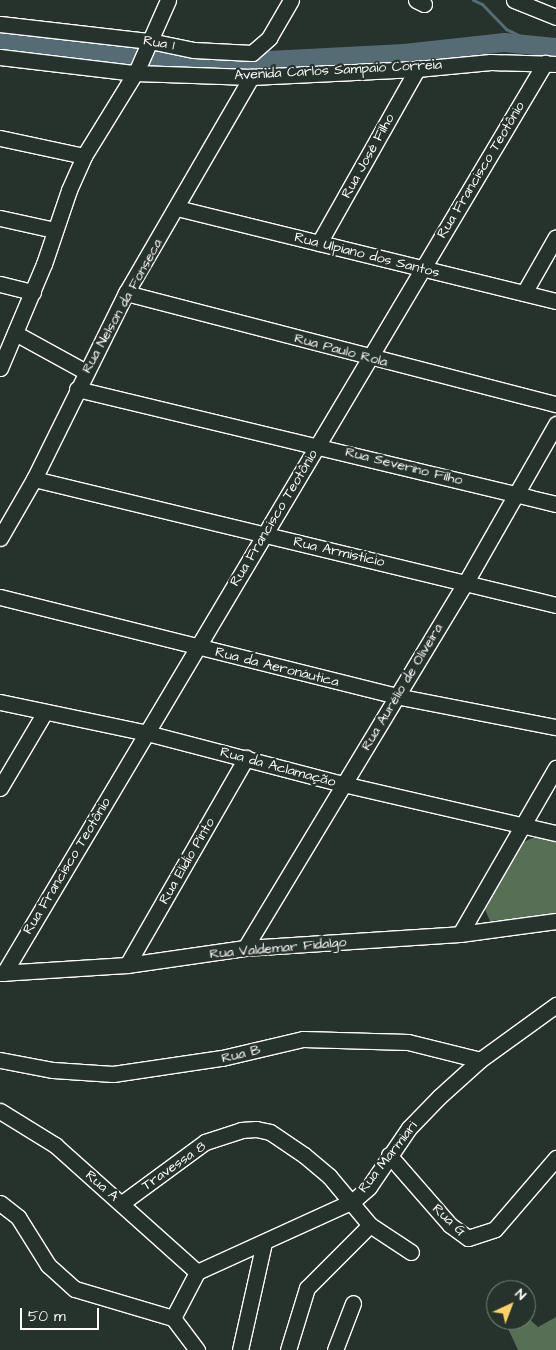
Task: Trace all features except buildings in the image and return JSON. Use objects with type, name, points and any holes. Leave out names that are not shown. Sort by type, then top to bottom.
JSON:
[{"type":"street","points":[[0,368],[4,351],[16,333],[33,292],[54,230],[84,156],[136,71],[168,0]]},
{"type":"street","name":"Rua 1","points":[[0,24],[194,50],[252,53],[268,38],[291,0]]},
{"type":"street","points":[[514,0],[556,16]]},
{"type":"street","name":"Avenida Carlos Sampaio Correia","points":[[0,57],[136,71],[251,77],[417,69],[491,62],[551,63]]},
{"type":"street","name":"Rua Francisco Teotônio","points":[[2,973],[266,534],[422,269],[551,63]]},
{"type":"street","name":"Rua José Filho","points":[[319,243],[417,69]]},
{"type":"street","name":"Rua Nelson da Fonseca","points":[[0,538],[34,479],[126,293],[177,208],[251,77]]},
{"type":"street","points":[[0,138],[84,156]]},
{"type":"street","name":"Rua Ulpiano dos Santos","points":[[177,208],[556,301]]},
{"type":"street","points":[[0,218],[54,230]]},
{"type":"street","points":[[524,293],[556,237]]},
{"type":"street","points":[[0,284],[33,292]]},
{"type":"street","name":"Rua Paulo Rola","points":[[126,293],[556,404]]},
{"type":"street","points":[[16,333],[86,372]]},
{"type":"street","name":"Rua Severino Filho","points":[[77,389],[318,444],[556,504]]},
{"type":"street","name":"Rua Aurélio de Oliveira","points":[[245,948],[466,582],[556,424]]},
{"type":"street","name":"Rua Armistício","points":[[34,479],[556,605]]},
{"type":"street","name":"Rua da Aeronáutica","points":[[0,597],[396,696],[556,727]]},
{"type":"street","name":"Rua da Aclamação","points":[[0,702],[147,733],[343,784],[556,833]]},
{"type":"street","points":[[0,788],[45,712]]},
{"type":"street","name":"Rua Elidio Pinto","points":[[127,964],[246,758]]},
{"type":"street","points":[[460,934],[556,768]]},
{"type":"street","name":"Rua Valdemar Fidalgo","points":[[2,973],[127,964],[245,948],[460,934],[556,921]]},
{"type":"street","name":"Rua Marmiari","points":[[197,1272],[353,1201],[369,1187],[409,1128],[480,1060],[556,1005]]},
{"type":"street","name":"Rua B","points":[[0,1060],[53,1070],[113,1074],[222,1058],[303,1039],[408,1042],[480,1060]]},
{"type":"street","name":"Rua A","points":[[0,1111],[55,1145],[197,1272]]},
{"type":"street","name":"Travessa 8","points":[[122,1203],[205,1142],[241,1130],[256,1129],[270,1132],[304,1155],[353,1201],[370,1225]]},
{"type":"street","name":"Rua G","points":[[389,1155],[450,1225],[468,1238],[487,1233],[500,1225],[556,1158]]},
{"type":"street","points":[[0,1203],[18,1217],[48,1265],[75,1288],[173,1318],[197,1350]]},
{"type":"street","points":[[288,1350],[310,1284],[370,1225],[411,1252]]},
{"type":"street","points":[[240,1350],[264,1243]]},
{"type":"street","points":[[173,1318],[197,1272]]},
{"type":"street","points":[[335,1350],[353,1303]]},
{"type":"green space","points":[[538,836],[556,840],[556,916],[490,921],[484,907],[523,842]]},
{"type":"green space","points":[[556,1317],[556,1350],[518,1350],[509,1330],[536,1330],[536,1325],[538,1327]]},
{"type":"waterway","points":[[473,0],[482,4],[506,29],[535,43]]},
{"type":"waterway","points":[[0,40],[177,60],[230,62],[404,53],[504,42],[556,47]]}]
